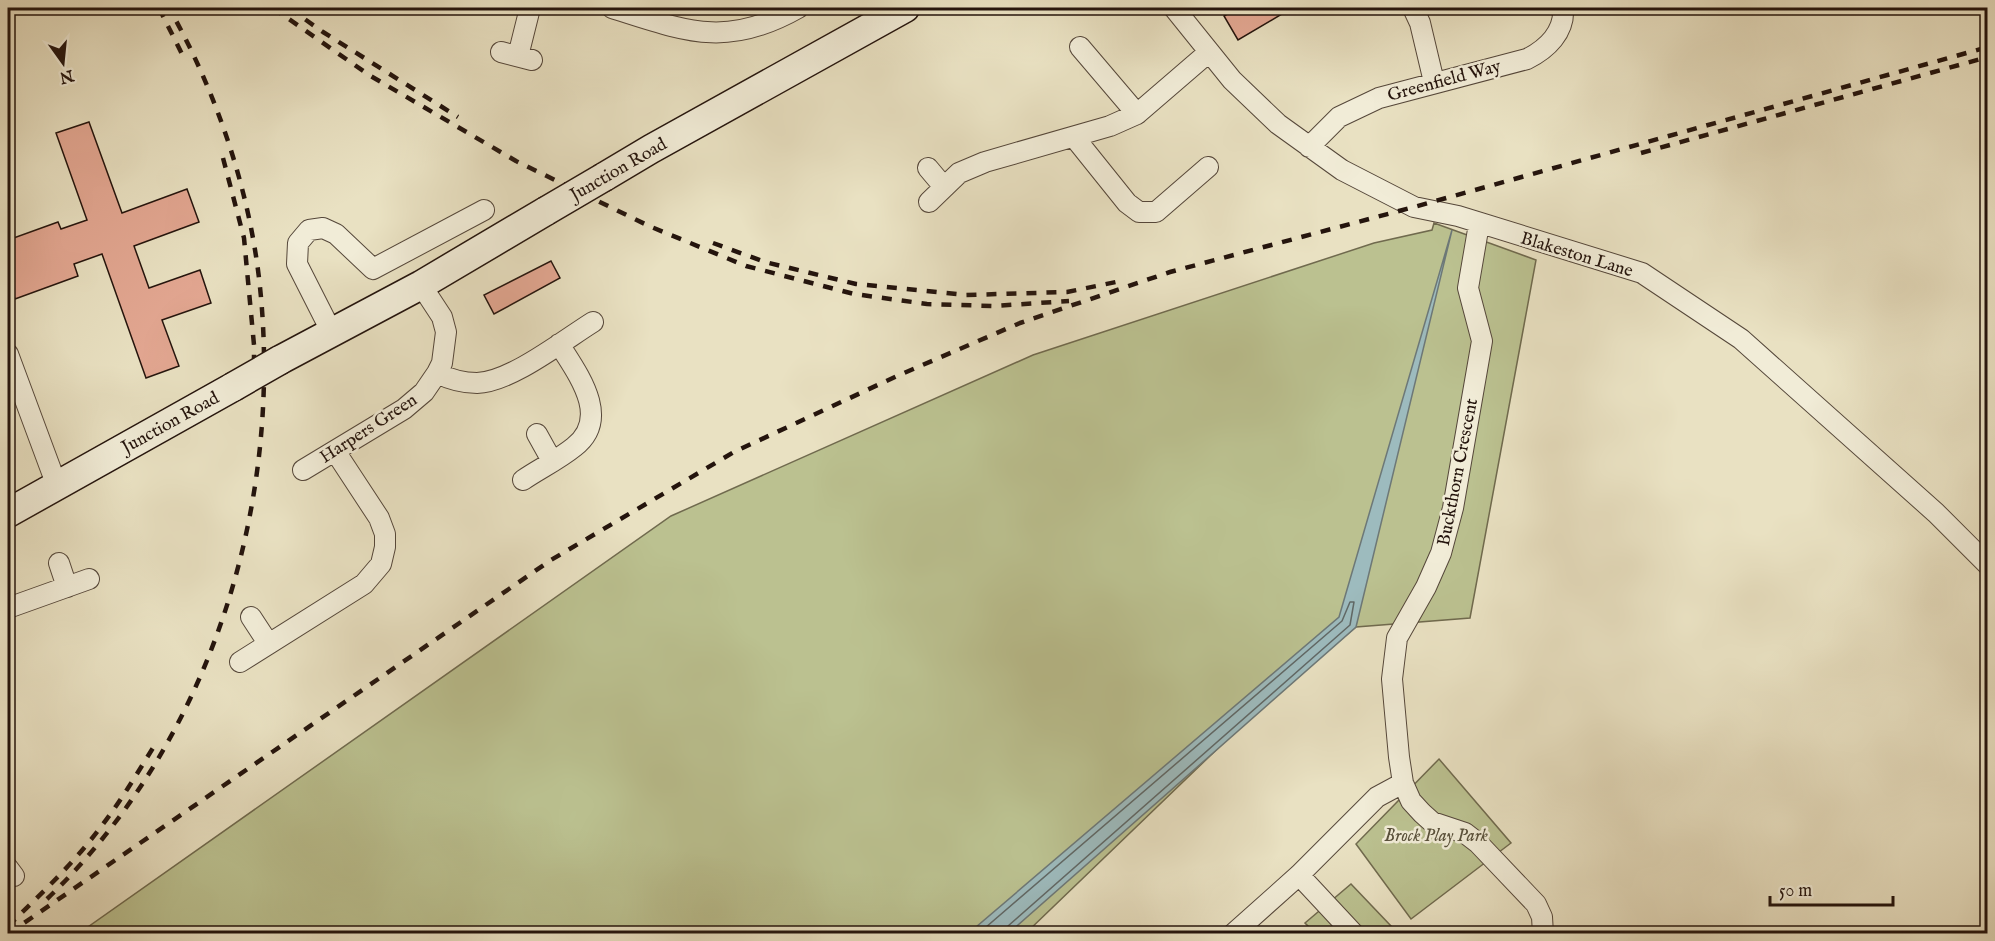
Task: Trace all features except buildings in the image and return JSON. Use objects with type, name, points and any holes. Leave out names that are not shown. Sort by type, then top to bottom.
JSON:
[{"type":"main road","name":"Junction Road","points":[[8,513],[280,360],[421,285],[651,149],[905,8]]},
{"type":"street","points":[[517,56],[530,8]]},
{"type":"street","points":[[612,8],[674,27],[717,33],[765,25],[798,8]]},
{"type":"street","name":"Blakeston Lane","points":[[1174,8],[1233,80],[1278,124],[1342,170],[1414,207],[1458,216],[1642,273],[1741,339],[1936,513],[1988,566]]},
{"type":"street","points":[[1413,8],[1420,23],[1434,82]]},
{"type":"street","name":"Greenfield Way","points":[[1309,147],[1333,122],[1348,111],[1379,98],[1537,54],[1557,36],[1563,8]]},
{"type":"street","points":[[1080,47],[1137,114]]},
{"type":"street","points":[[928,202],[959,173],[985,162],[1110,126],[1137,114],[1209,52]]},
{"type":"street","points":[[1074,137],[1127,203],[1139,212],[1156,212],[1208,167]]},
{"type":"street","points":[[928,168],[944,186]]},
{"type":"street","points":[[332,333],[297,264],[298,243],[309,230],[323,228],[336,234],[373,268],[484,210]]},
{"type":"street","name":"Buckthorn Crescent","points":[[1479,224],[1467,288],[1482,341],[1453,508],[1441,553],[1426,587],[1397,638],[1392,679],[1399,757],[1403,783],[1411,801],[1432,822],[1466,833],[1478,843],[1530,895],[1542,917],[1543,933]]},
{"type":"street","name":"Harpers Green","points":[[303,470],[404,408],[424,392],[437,373],[442,363],[446,332],[442,317],[421,285]]},
{"type":"street","points":[[437,373],[453,380],[478,383],[507,375],[592,322]]},
{"type":"street","points":[[523,480],[576,446],[588,429],[591,408],[585,385],[559,344]]},
{"type":"street","points":[[8,354],[57,486]]},
{"type":"street","points":[[537,434],[552,461]]},
{"type":"street","points":[[240,662],[364,584],[381,564],[385,548],[385,534],[379,518],[335,451]]},
{"type":"street","points":[[59,563],[67,587]]},
{"type":"street","points":[[8,608],[89,579]]},
{"type":"street","points":[[251,616],[268,644]]},
{"type":"street","points":[[1233,933],[1299,875],[1377,797],[1403,783]]},
{"type":"street","points":[[1299,875],[1354,933]]},
{"type":"green space","points":[[1434,223],[1536,260],[1470,618],[1356,627],[1266,702],[1026,933],[78,934],[671,516],[1033,355],[1374,243],[1432,230]]},
{"type":"green space","name":"Brock Play Park","points":[[1439,759],[1511,843],[1411,919],[1356,844]]},
{"type":"green space","points":[[1351,884],[1391,926],[1383,933],[1316,934],[1305,923]]},
{"type":"water","points":[[1452,230],[1356,627],[1009,933],[969,933],[1339,617]]},
{"type":"railway","points":[[159,8],[185,60]]},
{"type":"railway","points":[[47,899],[104,836],[153,767],[193,693],[224,614],[247,532],[260,447],[264,363],[259,278],[247,208],[215,105],[186,39],[169,8]]},
{"type":"railway","points":[[273,8],[369,75],[516,161],[649,226],[746,266],[854,294],[927,304],[993,306],[1069,301]]},
{"type":"railway","points":[[289,8],[458,117]]},
{"type":"railway","points":[[8,934],[551,560],[734,452],[897,376],[1020,323],[1170,272],[1414,207],[1988,47]]},
{"type":"railway","points":[[1641,153],[1988,57]]},
{"type":"railway","points":[[223,158],[244,238],[254,345],[254,370]]},
{"type":"railway","points":[[713,243],[765,262],[856,284],[966,295],[1067,292],[1116,282]]},
{"type":"railway","points":[[8,926],[56,879],[90,841],[108,818],[156,743]]}]
